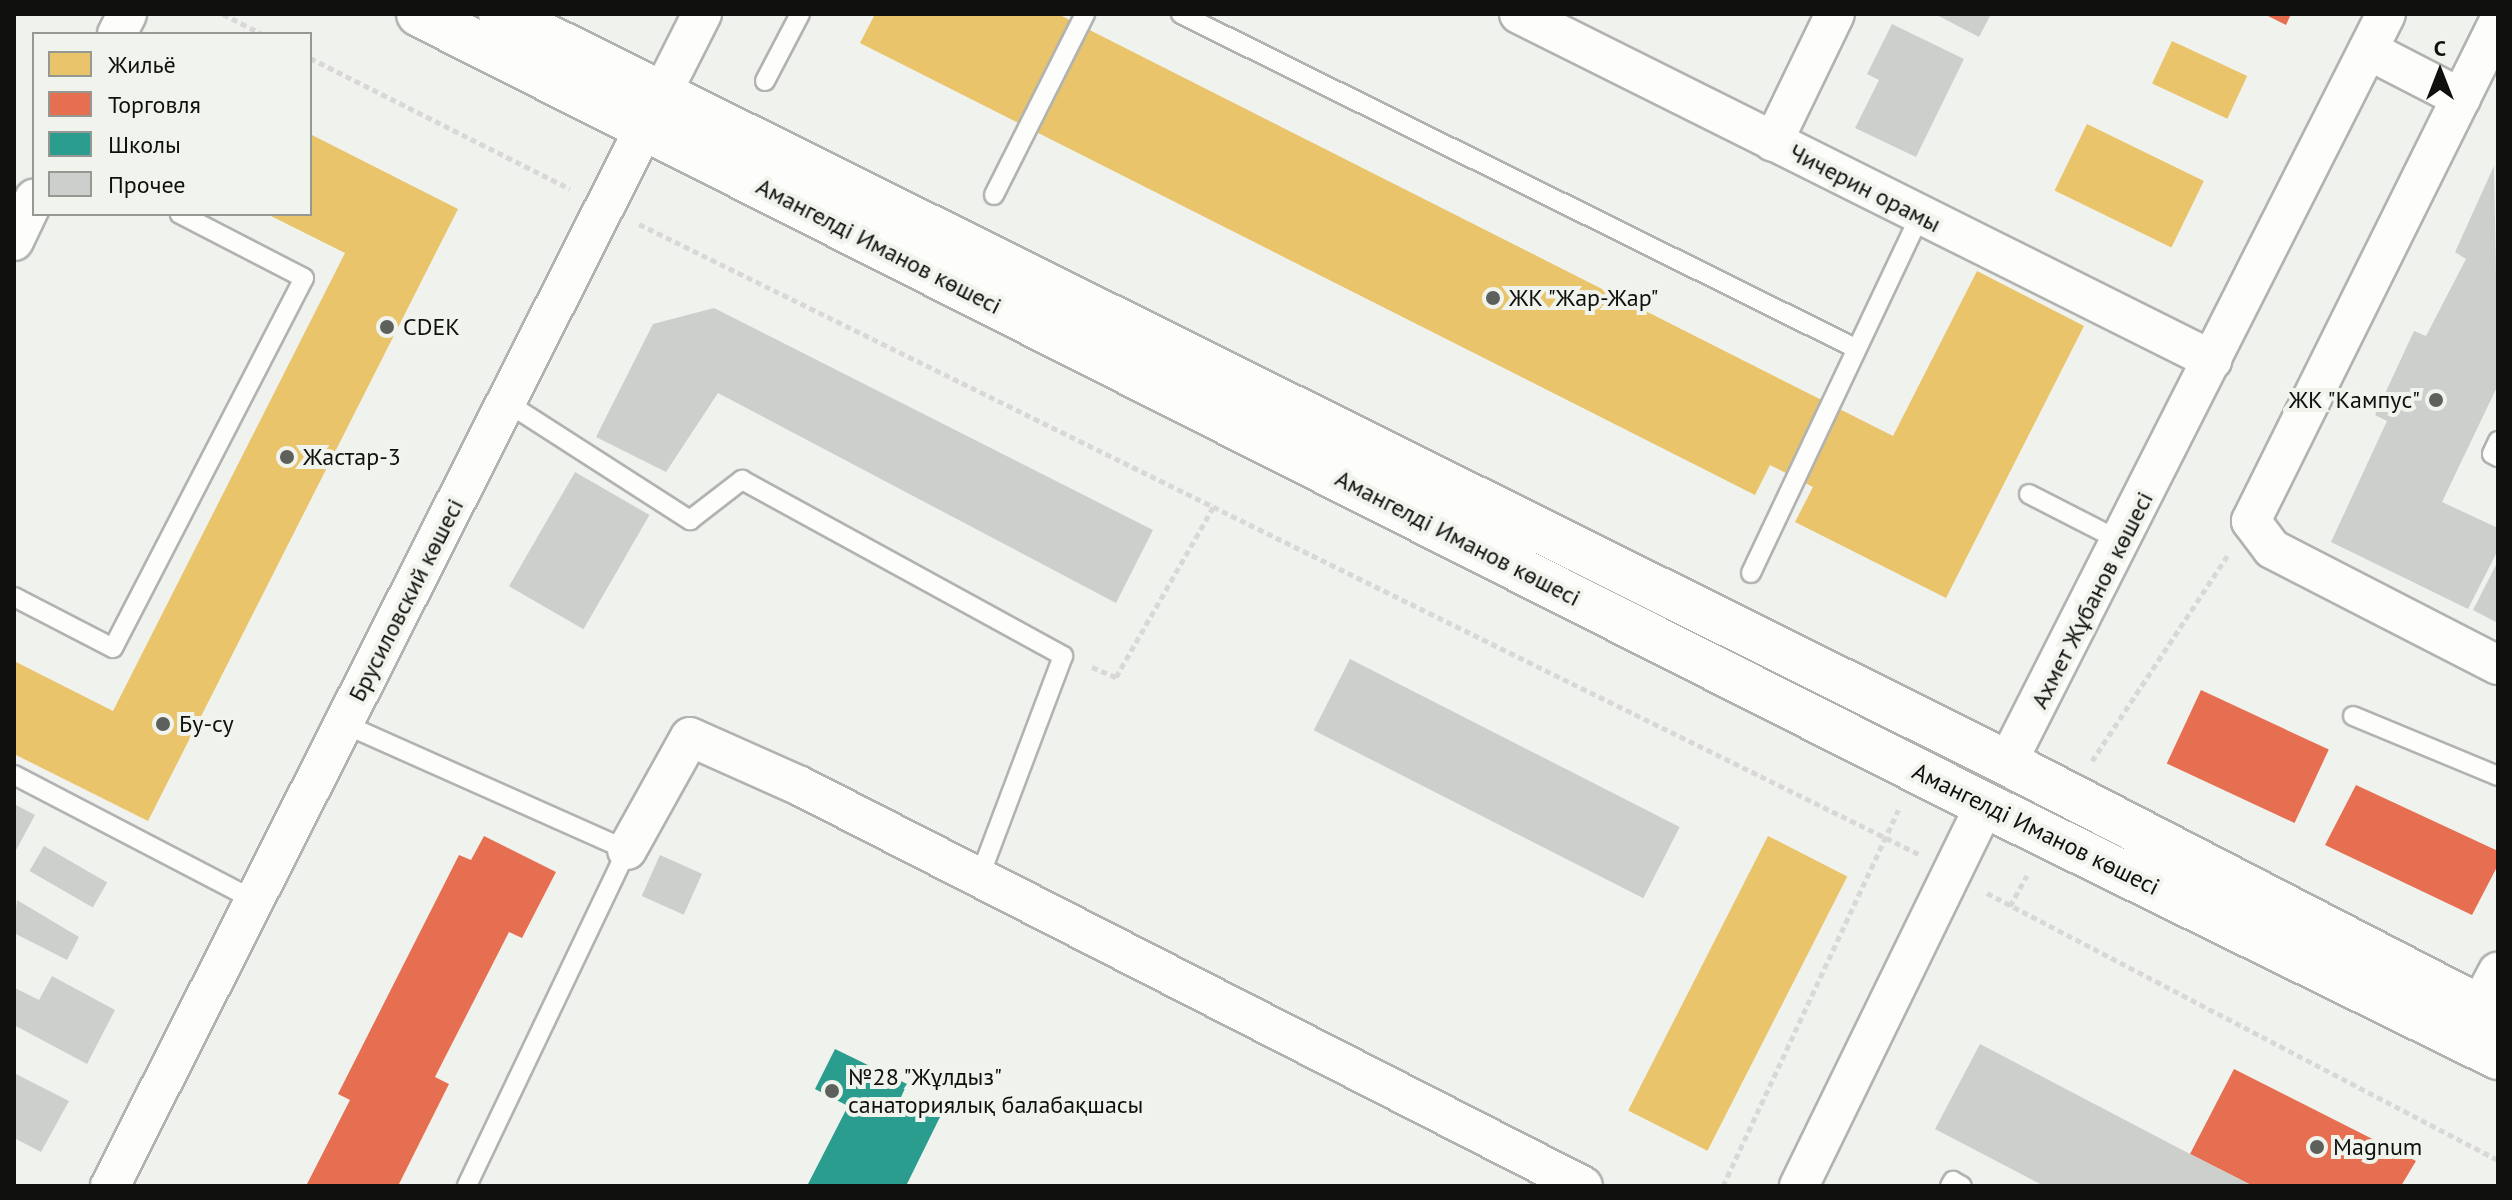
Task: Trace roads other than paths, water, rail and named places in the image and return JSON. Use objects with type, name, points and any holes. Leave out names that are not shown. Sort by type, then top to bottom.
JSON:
[{"type":"main road","name":"Амангелді Иманов көшесі","points":[[419,14],[653,111],[2492,999]]},
{"type":"main road","name":"Амангелді Иманов көшесі","points":[[501,14],[653,111],[1985,805],[2498,1057]]},
{"type":"main road","name":"Ахмет Жұбанов көшесі","points":[[1985,805],[2007,763]]},
{"type":"street","name":"Брусиловский көшесі","points":[[110,1186],[702,14]]},
{"type":"street","name":"Чичерин орамы","points":[[1519,14],[2212,360]]},
{"type":"street","points":[[1773,142],[1835,14]]},
{"type":"street","name":"Ахмет Жұбанов көшесі","points":[[2007,763],[2123,542],[2386,14]]},
{"type":"street","points":[[2498,23],[2251,521],[2272,549],[2498,665]]},
{"type":"street","points":[[2368,50],[2461,98]]},
{"type":"street","points":[[14,241],[32,203]]},
{"type":"street","points":[[627,850],[690,737],[979,878],[1583,1186]]},
{"type":"street","name":"Ахмет Жұбанов көшесі","points":[[1799,1186],[1985,805]]},
{"type":"lane","points":[[765,81],[800,14]]},
{"type":"lane","points":[[994,195],[1085,14]]},
{"type":"lane","points":[[1181,14],[1857,349]]},
{"type":"lane","points":[[14,597],[113,648],[304,278],[184,216]]},
{"type":"lane","points":[[1751,573],[1920,216]]},
{"type":"lane","points":[[506,402],[690,520],[742,480],[1063,656],[979,878]]},
{"type":"lane","points":[[2498,441],[2492,454],[2498,457]]},
{"type":"lane","points":[[2029,494],[2123,542]]},
{"type":"lane","points":[[2353,716],[2498,776]]},
{"type":"lane","points":[[344,724],[627,850],[467,1186]]},
{"type":"lane","points":[[14,775],[254,900]]},
{"type":"lane","points":[[1950,1186],[1953,1181],[1962,1186]]},
{"type":"place","name":"ЖК \"Жар-Жар\"","points":[[1493,298]]},
{"type":"place","name":"CDEK","points":[[387,327]]},
{"type":"place","name":"ЖК \"Кампус\"","points":[[2436,400]]},
{"type":"place","name":"Жастар-3","points":[[287,457]]},
{"type":"place","name":"Бу-су","points":[[163,724]]},
{"type":"place","name":"№28 \"Жұлдыз\" санаториялық балабақшасы","points":[[832,1091]]},
{"type":"place","name":"Magnum","points":[[2317,1147]]}]
